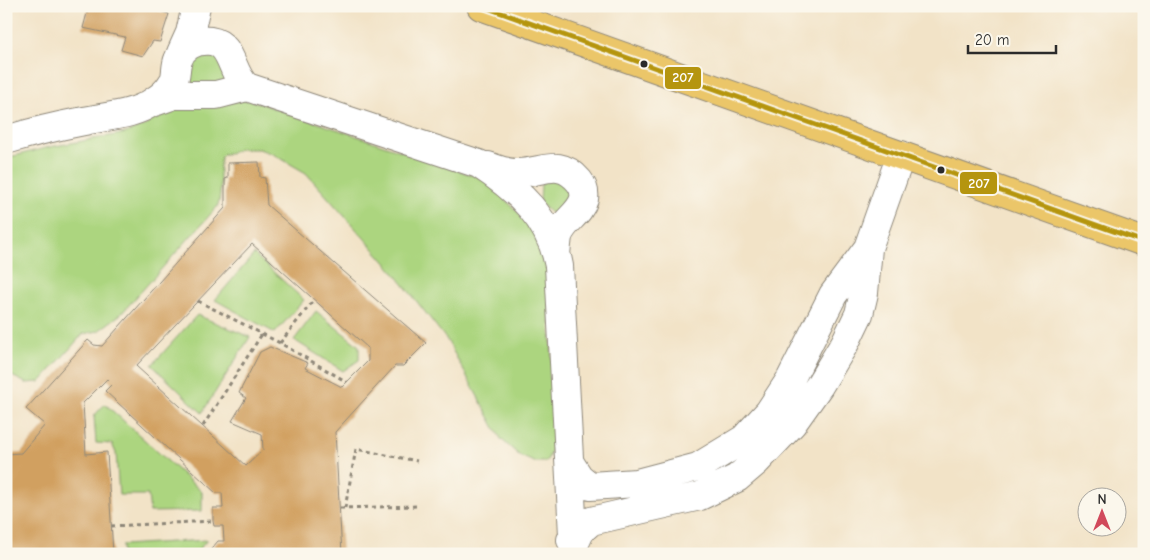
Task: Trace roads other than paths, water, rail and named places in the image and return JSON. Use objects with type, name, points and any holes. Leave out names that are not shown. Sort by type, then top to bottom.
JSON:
[{"type":"main road","points":[[481,6],[1144,242]]},
{"type":"lane","points":[[195,10],[197,30],[226,50],[237,78],[247,87],[503,171],[528,172],[554,166],[565,170],[583,185],[584,197],[581,207],[564,226],[558,236],[556,253],[559,276],[574,549]]},
{"type":"lane","points":[[154,102],[174,81],[178,60],[190,33],[195,10]]},
{"type":"lane","points":[[181,53],[192,43],[201,41],[214,42]]},
{"type":"lane","points":[[6,140],[39,130],[137,110],[174,95],[216,95],[247,87]]},
{"type":"lane","points":[[574,549],[581,530],[591,520],[700,496],[737,478],[758,461],[792,424],[819,386],[845,344],[859,314],[864,293],[868,248],[901,155]]},
{"type":"lane","points":[[479,164],[511,186],[523,197],[545,228],[556,253]]},
{"type":"lane","points":[[570,463],[580,477],[590,486],[637,483],[698,468],[744,438],[769,412],[790,380],[833,295],[868,248]]},
{"type":"lane","points":[[552,487],[570,463]]},
{"type":"lane","points":[[554,524],[564,531],[574,549]]}]
